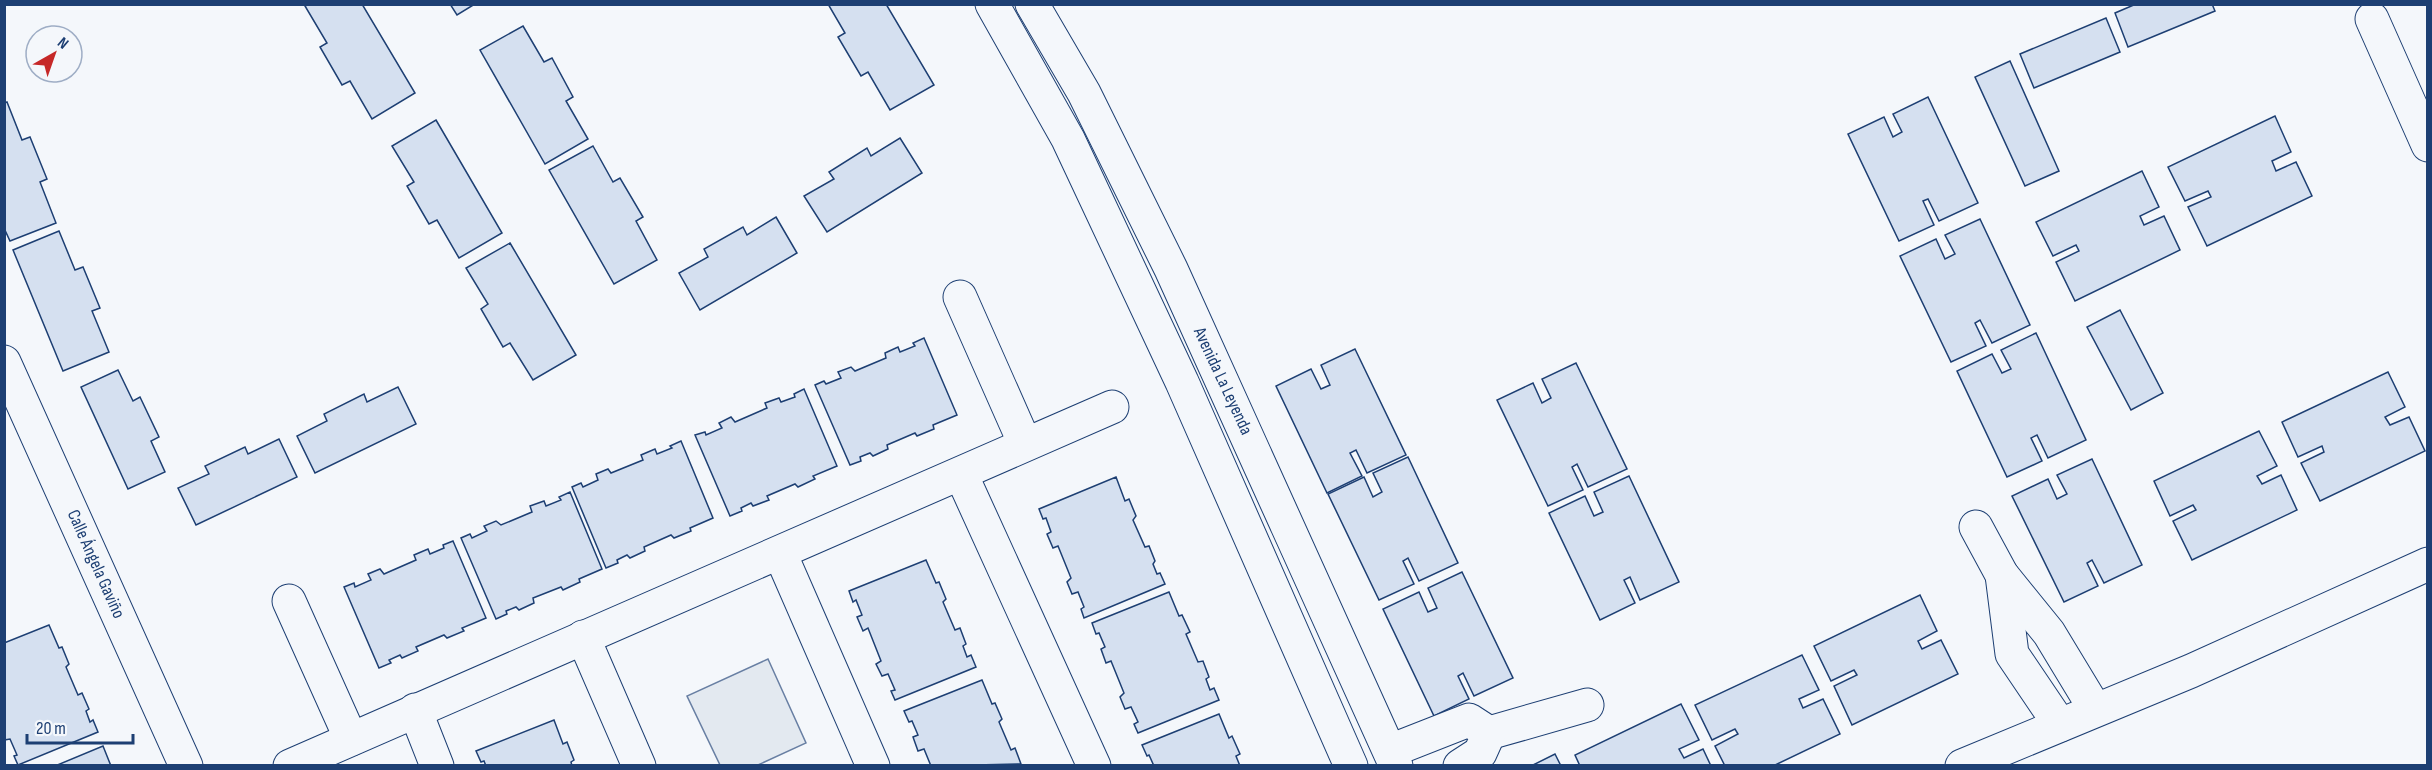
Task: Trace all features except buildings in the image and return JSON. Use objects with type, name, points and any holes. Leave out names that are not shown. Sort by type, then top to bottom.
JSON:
[{"type":"street","name":"Avenida La Leyenda","points":[[992,4],[1068,139],[1182,382],[1352,765]]},
{"type":"street","name":"Avenida La Leyenda","points":[[1032,4],[1084,93],[1172,269],[1393,758]]},
{"type":"street","points":[[2372,19],[2427,145]]},
{"type":"street","points":[[960,297],[1025,444]]},
{"type":"street","name":"Calle Ángela Gaviño","points":[[4,362],[186,765]]},
{"type":"street","points":[[290,765],[1112,407]]},
{"type":"street","points":[[962,474],[1094,765]]},
{"type":"street","points":[[1976,527],[2002,575],[2049,633],[2095,710]]},
{"type":"street","points":[[780,553],[873,765]]},
{"type":"street","points":[[1962,765],[2191,671],[2427,564]]},
{"type":"street","points":[[2002,575],[2012,654],[2060,725]]},
{"type":"street","points":[[289,601],[351,739]]},
{"type":"street","points":[[583,637],[639,765]]},
{"type":"street","points":[[1460,765],[1480,753],[1489,733],[1587,705]]},
{"type":"street","points":[[415,711],[437,765]]},
{"type":"street","points":[[1393,758],[1470,720],[1489,733]]},
{"type":"shaded area","points":[[768,659],[806,743],[758,765],[720,765],[687,696]]}]
